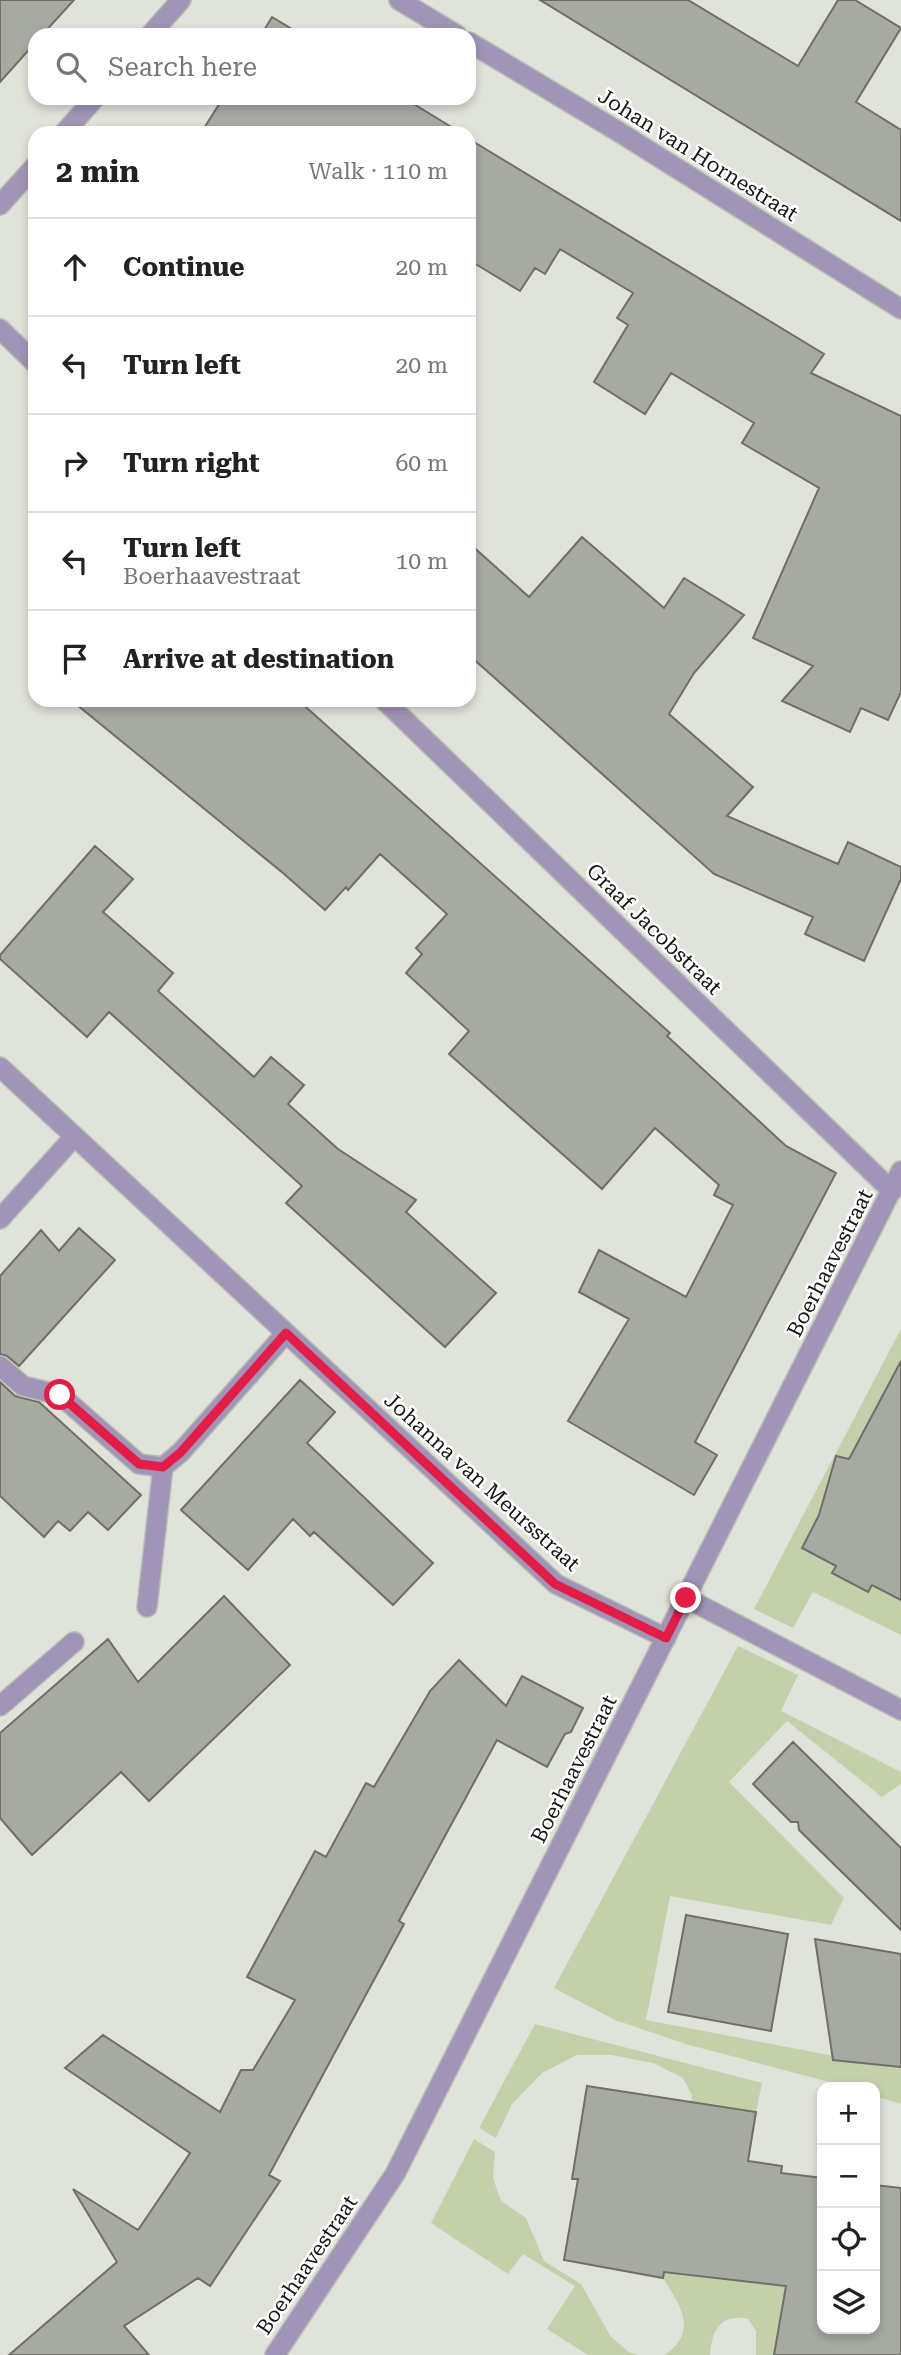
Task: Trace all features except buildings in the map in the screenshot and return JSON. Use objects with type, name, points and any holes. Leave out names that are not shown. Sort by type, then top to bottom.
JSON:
[{"type":"street","points":[[156,28],[181,0]]},
{"type":"street","points":[[399,0],[445,28]]},
{"type":"street","name":"Johan van Hornestraat","points":[[476,46],[619,132],[901,309]]},
{"type":"street","points":[[70,126],[88,105]]},
{"type":"street","points":[[0,205],[28,174]]},
{"type":"street","points":[[0,330],[28,356]]},
{"type":"street","name":"Graaf Jacobstraat","points":[[391,707],[892,1191]]},
{"type":"street","name":"Johanna van Meursstraat","points":[[0,1067],[555,1584],[666,1638]]},
{"type":"street","points":[[0,1219],[74,1136]]},
{"type":"street","name":"Boerhaavestraat","points":[[275,2355],[395,2174],[901,1171]]},
{"type":"street","points":[[147,1607],[163,1467],[181,1452],[286,1333]]},
{"type":"street","points":[[0,1366],[23,1386],[60,1395],[139,1464],[163,1467]]},
{"type":"street","points":[[686,1598],[901,1710]]},
{"type":"street","points":[[0,1706],[74,1642]]},
{"type":"green space","points":[[901,1329],[901,1362],[802,1548],[901,1600],[901,1635],[813,1592],[793,1628],[754,1609]]},
{"type":"green space","points":[[738,1646],[798,1675],[781,1711],[901,1772],[901,1784],[882,1797],[787,1721],[729,1782],[844,1898],[831,1925],[670,1896],[646,2020],[901,2066],[901,2104],[880,2098],[880,2082],[829,2082],[686,2044],[615,2020],[554,1988]]},
{"type":"green space","points":[[535,2024],[762,2083],[756,2112],[691,2103],[692,2095],[683,2078],[653,2063],[611,2055],[577,2055],[542,2073],[512,2104],[496,2138],[479,2128]]},
{"type":"green space","points":[[474,2139],[495,2152],[493,2178],[501,2201],[526,2218],[544,2261],[581,2284],[611,2337],[630,2353],[640,2355],[588,2355],[547,2329],[575,2286],[523,2254],[508,2274],[431,2223]]},
{"type":"green space","points":[[788,2271],[775,2355],[756,2355],[756,2331],[748,2319],[738,2318],[724,2321],[719,2326],[713,2338],[710,2355],[665,2355],[675,2346],[684,2327],[680,2308],[663,2278],[664,2272],[739,2280]]},
{"type":"route","points":[[60,1395],[139,1464],[163,1467],[181,1452],[286,1333],[555,1584],[666,1638],[686,1598]]}]
